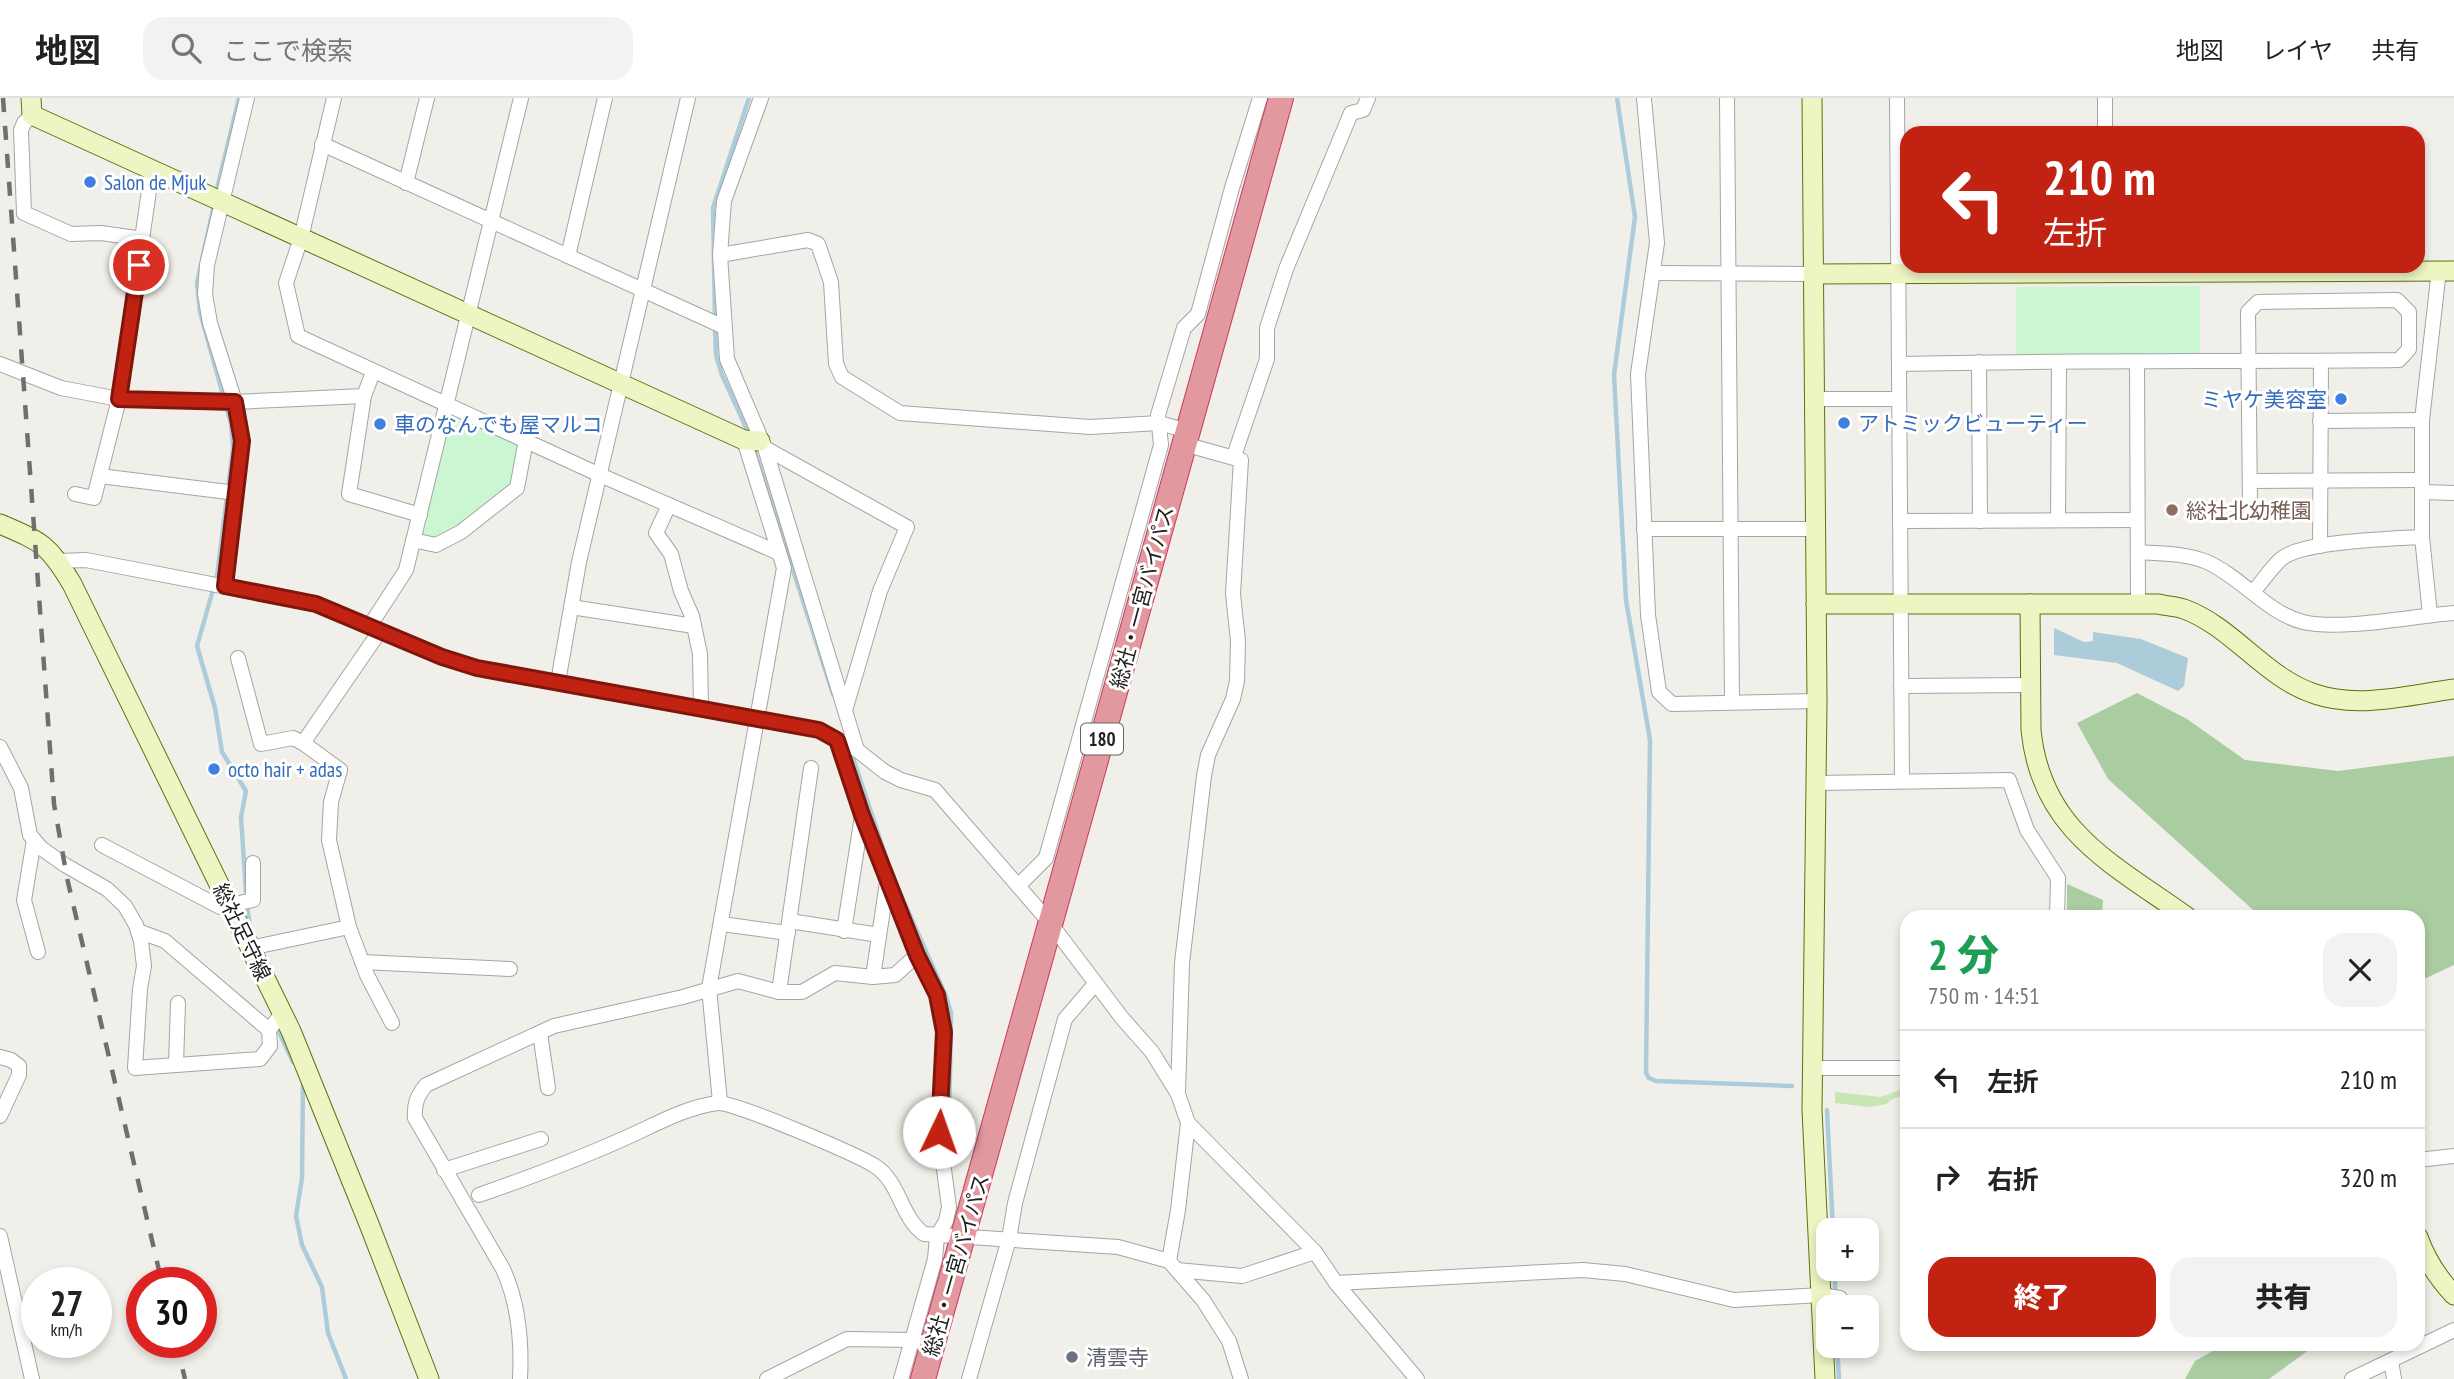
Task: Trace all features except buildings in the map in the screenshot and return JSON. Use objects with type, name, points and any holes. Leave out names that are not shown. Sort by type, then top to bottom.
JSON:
[{"type":"highway","name":"総社・一宮バイパス","points":[[923,1379],[922,1343],[964,1237],[1280,98]]},
{"type":"street","points":[[225,586],[242,441],[235,402],[210,323],[205,294],[217,199],[247,98]]},
{"type":"street","points":[[334,98],[301,238],[286,283],[298,336],[600,475],[779,553]]},
{"type":"street","points":[[406,183],[427,98]]},
{"type":"street","points":[[303,743],[374,629],[406,570],[521,98]]},
{"type":"street","points":[[568,256],[605,98]]},
{"type":"street","points":[[558,682],[579,562],[688,98]]},
{"type":"street","points":[[761,98],[721,215],[717,324],[754,442],[846,707],[848,745],[862,815],[917,955],[937,995],[944,1032],[939,1132],[949,1207],[946,1221],[937,1236],[922,1343],[901,1379]]},
{"type":"street","points":[[1018,886],[1046,859],[1161,445],[1158,415],[1184,328],[1198,314],[1260,98]]},
{"type":"street","points":[[1234,456],[1268,359],[1268,328],[1286,269],[1351,113],[1363,110],[1368,98]]},
{"type":"street","points":[[1643,98],[1657,243],[1638,374],[1648,615],[1659,691],[1672,704],[1817,701]]},
{"type":"street","points":[[1727,98],[1732,702]]},
{"type":"street","points":[[1812,98],[1817,701],[1812,1110],[1831,1295]]},
{"type":"street","points":[[1897,98],[1900,126]]},
{"type":"street","points":[[2105,98],[2105,126]]},
{"type":"street","points":[[143,239],[101,233],[71,234],[24,213],[22,130],[32,107],[152,170],[754,442],[907,527],[880,591],[846,707]]},
{"type":"street","points":[[322,144],[717,324]]},
{"type":"street","points":[[75,494],[94,498],[119,399],[152,170]]},
{"type":"street","points":[[720,256],[808,240],[818,244],[831,282],[836,364],[842,377],[900,413],[1090,427],[1159,423],[1215,453],[1241,460],[1233,594],[1238,641],[1237,681],[1233,699],[1208,755],[1204,776],[1182,963],[1178,1094]]},
{"type":"street","points":[[1900,246],[1898,274],[1902,780]]},
{"type":"street","points":[[2425,271],[2446,271],[2422,420],[2422,537],[2430,615]]},
{"type":"street","points":[[1653,273],[1939,273]]},
{"type":"street","points":[[1899,364],[1979,362],[2137,362],[2249,361],[2321,361],[2399,360],[2409,349],[2409,312],[2397,300],[2258,302],[2248,312],[2249,361],[2250,507]]},
{"type":"street","points":[[2320,546],[2321,361]]},
{"type":"street","points":[[1979,362],[1980,521]]},
{"type":"street","points":[[2058,520],[2059,362]]},
{"type":"street","points":[[2137,362],[2138,603]]},
{"type":"street","points":[[0,364],[61,388],[119,399],[235,402],[364,396]]},
{"type":"street","points":[[373,372],[364,396],[349,494],[420,515]]},
{"type":"street","points":[[1814,399],[1899,399]]},
{"type":"street","points":[[2320,421],[2422,420]]},
{"type":"street","points":[[413,540],[436,545],[460,531],[517,488],[526,440]]},
{"type":"street","points":[[720,1102],[709,988],[784,568],[754,442]]},
{"type":"street","points":[[100,476],[236,493]]},
{"type":"street","points":[[2250,481],[2422,486],[2454,493]]},
{"type":"street","points":[[668,505],[656,533],[671,554],[694,626],[701,654],[701,709]]},
{"type":"street","points":[[1900,521],[2137,520]]},
{"type":"street","name":"総社足守線","points":[[0,524],[47,547],[72,584],[282,1013],[429,1379]]},
{"type":"street","points":[[1644,528],[1815,529]]},
{"type":"street","points":[[2253,592],[2282,558],[2295,551],[2320,546],[2422,537]]},
{"type":"street","points":[[2138,552],[2176,555],[2208,562],[2283,614],[2302,622],[2320,624],[2454,613]]},
{"type":"street","points":[[58,561],[86,560],[316,604],[442,657],[477,668],[819,730],[848,745],[885,772],[901,780],[935,790],[1051,924],[1095,984],[1152,1052],[1178,1094],[1188,1123],[1315,1252],[1336,1283],[1417,1379]]},
{"type":"street","points":[[1816,604],[2138,603],[2182,608],[2201,617],[2298,688],[2316,695],[2358,700],[2454,690]]},
{"type":"street","points":[[2030,604],[2033,748],[2042,783],[2072,831],[2177,910]]},
{"type":"street","points":[[571,607],[694,626]]},
{"type":"street","points":[[238,658],[261,744],[293,738],[341,771],[331,802],[329,840],[349,927],[362,962],[392,1023]]},
{"type":"street","points":[[1901,686],[2030,685]]},
{"type":"street","points":[[0,747],[21,788],[30,835],[41,848],[65,865],[107,889],[125,906],[138,931],[144,966],[139,989],[135,1068],[260,1059],[270,1046],[269,1030],[282,1013]]},
{"type":"street","points":[[779,992],[811,768]]},
{"type":"street","points":[[1817,782],[2009,780],[2028,830],[2058,878],[2057,910]]},
{"type":"street","points":[[844,930],[862,815]]},
{"type":"street","points":[[34,840],[24,900],[38,952]]},
{"type":"street","points":[[102,845],[220,907],[253,900],[253,863]]},
{"type":"street","points":[[873,977],[887,879]]},
{"type":"street","points":[[722,924],[844,930],[879,935]]},
{"type":"street","points":[[250,948],[349,927]]},
{"type":"street","points":[[138,931],[165,941],[269,1030]]},
{"type":"street","points":[[520,1379],[522,1349],[512,1290],[503,1269],[415,1118],[414,1105],[426,1085],[554,1026],[684,997],[738,981],[779,992],[802,992],[835,973],[873,977],[895,975],[917,955]]},
{"type":"street","points":[[362,962],[510,969]]},
{"type":"street","points":[[969,1379],[1009,1239],[1015,1203],[1065,1019],[1095,984]]},
{"type":"street","points":[[176,1065],[178,1003]]},
{"type":"street","points":[[540,1033],[548,1088]]},
{"type":"street","points":[[0,1057],[19,1066],[19,1075],[0,1116]]},
{"type":"street","points":[[1813,1068],[1900,1068]]},
{"type":"street","points":[[479,1195],[548,1171],[691,1110],[720,1102],[755,1112],[877,1167],[900,1198],[913,1226],[924,1234],[1118,1247],[1173,1265],[1242,1276],[1315,1252]]},
{"type":"street","points":[[1188,1123],[1173,1265],[1203,1300],[1229,1341],[1241,1379]]},
{"type":"street","points":[[444,1170],[541,1139]]},
{"type":"street","points":[[2425,1159],[2454,1156],[2454,1149]]},
{"type":"street","points":[[0,1236],[32,1379]]},
{"type":"street","points":[[2425,1255],[2438,1278],[2454,1294]]},
{"type":"street","points":[[1336,1283],[1583,1270],[1625,1274],[1734,1300],[1816,1297]]},
{"type":"street","points":[[2425,1344],[2454,1330]]},
{"type":"street","points":[[766,1379],[847,1339],[922,1343]]},
{"type":"street","points":[[2352,1379],[2411,1351]]},
{"type":"street","points":[[1825,1379],[1827,1358]]},
{"type":"street","points":[[2391,1361],[2394,1379]]},
{"type":"green space","points":[[2200,286],[2200,356],[2016,356],[2016,287]]},
{"type":"green space","points":[[455,417],[519,446],[511,487],[505,494],[437,540],[423,539],[420,533],[449,420]]},
{"type":"green space","points":[[2137,693],[2187,719],[2245,760],[2338,771],[2454,756],[2454,965],[2425,979],[2425,910],[2252,909],[2108,779],[2077,723]]},
{"type":"green space","points":[[2067,884],[2103,900],[2102,910],[2067,910]]},
{"type":"green space","points":[[1900,1090],[1900,1096],[1887,1104],[1870,1107],[1835,1103],[1835,1092],[1881,1097]]},
{"type":"green space","points":[[2213,1351],[2307,1351],[2269,1379],[2185,1379],[2195,1361]]},
{"type":"water","points":[[2054,628],[2084,642],[2093,641],[2093,632],[2141,639],[2188,658],[2184,686],[2178,691],[2117,663],[2054,655]]},
{"type":"waterway","points":[[216,193],[239,98]]},
{"type":"waterway","points":[[715,319],[713,208],[749,98]]},
{"type":"waterway","points":[[1617,98],[1635,217],[1614,375],[1626,600],[1650,740],[1646,1073],[1656,1081],[1792,1086]]},
{"type":"waterway","points":[[214,205],[197,283],[200,312],[231,424],[233,448],[217,576],[197,646],[215,708],[222,752],[246,791],[241,817],[246,892]]},
{"type":"waterway","points":[[715,327],[716,355],[722,375],[749,434]]},
{"type":"waterway","points":[[753,446],[833,694]]},
{"type":"waterway","points":[[850,749],[887,860]]},
{"type":"waterway","points":[[895,882],[951,1013],[949,1133]]},
{"type":"waterway","points":[[247,905],[250,927]]},
{"type":"waterway","points":[[281,1028],[279,1032],[293,1062]]},
{"type":"waterway","points":[[303,1082],[302,1178],[296,1216],[302,1245],[322,1287],[328,1333],[346,1379]]},
{"type":"waterway","points":[[1827,1110],[1832,1218]]},
{"type":"waterway","points":[[1835,1281],[1835,1295]]},
{"type":"waterway","points":[[1838,1358],[1839,1379]]},
{"type":"railway","points":[[3,98],[54,804],[67,878],[158,1267]]},
{"type":"railway","points":[[180,1358],[185,1379]]},
{"type":"place","name":"Salon de Mjuk","points":[[90,182]]},
{"type":"place","name":"ミヤケ美容室","points":[[2341,399]]},
{"type":"place","name":"アトミックビューティー","points":[[1844,423]]},
{"type":"place","name":"車のなんでも屋マルコ","points":[[380,424]]},
{"type":"place","name":"総社北幼稚園","points":[[2172,510]]},
{"type":"place","name":"octo hair + adas","points":[[214,769]]},
{"type":"place","name":"清雲寺","points":[[1072,1357]]},
{"type":"route","points":[[139,265],[119,399],[235,402],[242,441],[225,586],[316,604],[442,657],[477,668],[819,730],[837,740],[862,815],[917,955],[937,995],[944,1032],[939,1132]]}]
